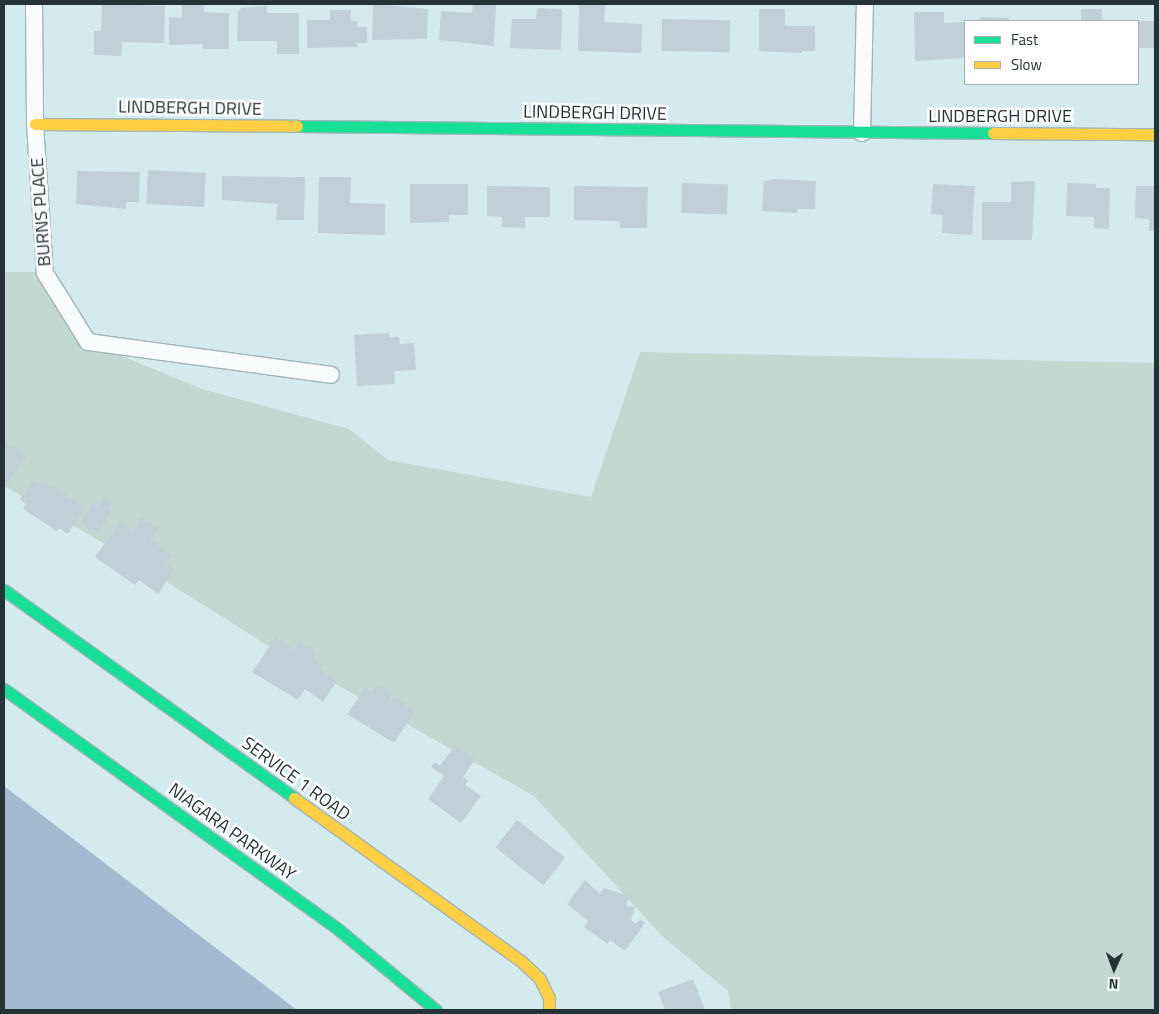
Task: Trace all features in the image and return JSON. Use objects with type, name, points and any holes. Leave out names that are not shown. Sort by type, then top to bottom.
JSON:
[{"type":"street","name":"BURNS PLACE","points":[[34,4],[34,124],[45,273],[88,342],[332,375]]},
{"type":"street","points":[[862,133],[865,4]]},
{"type":"street","name":"LINDBERGH DRIVE","points":[[34,124],[862,133],[1155,134]]},
{"type":"street","name":"SERVICE 1 ROAD","points":[[4,590],[521,961],[540,979],[549,998],[549,1010]]},
{"type":"street","name":"NIAGARA PARKWAY","points":[[4,689],[339,930],[436,1010]]},
{"type":"green space","points":[[4,272],[45,272],[88,342],[202,389],[349,429],[388,460],[591,497],[640,352],[1155,363],[1155,1010],[731,1010],[728,991],[662,936],[534,796],[272,648],[119,552],[4,486]]},
{"type":"water","points":[[4,786],[297,1010],[4,1010]]},
{"type":"building","points":[[102,4],[165,6],[164,43],[122,42],[121,56],[94,55],[94,31],[101,31]]},
{"type":"building","points":[[182,4],[204,4],[204,12],[229,13],[229,49],[203,49],[203,44],[169,45],[169,17],[182,18]]},
{"type":"building","points":[[373,4],[428,9],[427,39],[372,40]]},
{"type":"building","points":[[473,4],[496,4],[494,46],[439,40],[441,11],[472,13]]},
{"type":"building","points":[[579,4],[605,5],[604,22],[642,24],[641,53],[578,51]]},
{"type":"building","points":[[267,6],[267,13],[299,13],[299,54],[277,54],[277,41],[237,41],[238,12],[241,8]]},
{"type":"building","points":[[537,8],[562,9],[561,50],[510,48],[512,19],[536,19]]},
{"type":"building","points":[[759,9],[785,9],[785,26],[815,26],[815,51],[802,51],[802,53],[759,51]]},
{"type":"building","points":[[1081,9],[1102,9],[1102,20],[1081,20]]},
{"type":"building","points":[[330,10],[351,10],[351,21],[357,21],[357,27],[367,27],[367,43],[357,43],[357,47],[307,48],[307,20],[330,20]]},
{"type":"building","points":[[914,12],[944,12],[944,23],[964,22],[964,58],[915,61]]},
{"type":"building","points":[[980,17],[1009,18],[1009,20],[980,20]]},
{"type":"building","points":[[662,19],[730,20],[729,52],[661,51]]},
{"type":"building","points":[[1139,21],[1155,21],[1155,48],[1139,48]]},
{"type":"building","points":[[148,170],[206,173],[204,207],[146,204]]},
{"type":"building","points":[[77,171],[140,172],[139,202],[126,202],[126,209],[76,204]]},
{"type":"building","points":[[222,176],[305,177],[304,220],[276,220],[277,204],[222,200]]},
{"type":"building","points":[[319,177],[351,177],[350,203],[385,204],[385,235],[318,233]]},
{"type":"building","points":[[775,179],[816,181],[815,209],[797,209],[797,213],[762,211],[764,181]]},
{"type":"building","points":[[1035,181],[1032,240],[982,240],[982,202],[1011,202],[1011,182]]},
{"type":"building","points":[[682,183],[728,185],[727,215],[681,213]]},
{"type":"building","points":[[1067,183],[1096,184],[1096,188],[1110,188],[1109,229],[1094,228],[1094,217],[1066,216]]},
{"type":"building","points":[[410,184],[468,184],[468,215],[449,215],[449,222],[410,223]]},
{"type":"building","points":[[933,184],[975,186],[972,235],[942,233],[943,215],[931,214]]},
{"type":"building","points":[[487,186],[550,187],[550,217],[525,217],[525,228],[502,227],[502,217],[487,216]]},
{"type":"building","points":[[574,186],[648,187],[647,228],[620,228],[620,221],[574,220]]},
{"type":"building","points":[[1136,186],[1155,186],[1155,231],[1149,231],[1149,219],[1135,218]]},
{"type":"building","points":[[389,333],[389,337],[399,337],[400,344],[414,343],[416,370],[394,371],[395,384],[357,386],[354,335]]},
{"type":"building","points":[[4,441],[26,457],[4,489]]},
{"type":"building","points":[[33,480],[39,484],[42,480],[85,507],[68,534],[59,528],[57,531],[23,509],[26,504],[20,500]]},
{"type":"building","points":[[103,498],[112,503],[109,509],[112,511],[98,533],[80,522],[93,503],[98,506]]},
{"type":"building","points":[[142,517],[158,528],[150,539],[172,555],[166,564],[174,570],[158,594],[139,580],[135,585],[95,557],[121,521],[133,530]]},
{"type":"building","points":[[276,637],[294,650],[300,641],[316,653],[313,658],[323,665],[320,669],[337,681],[323,702],[305,689],[298,700],[252,672]]},
{"type":"building","points":[[377,684],[392,695],[388,701],[390,703],[394,697],[415,711],[394,743],[347,714],[365,688],[371,692]]},
{"type":"building","points":[[455,745],[475,760],[463,777],[468,780],[465,785],[481,796],[461,823],[428,799],[444,776],[431,767],[435,762],[440,766]]},
{"type":"building","points":[[517,820],[565,858],[544,885],[495,848]]},
{"type":"building","points":[[585,880],[600,894],[604,888],[629,896],[626,906],[635,907],[631,920],[636,924],[640,919],[645,923],[625,951],[610,940],[608,944],[584,927],[588,921],[567,904]]},
{"type":"building","points":[[693,979],[705,1010],[665,1010],[658,992]]},
{"type":"traffic: fast","points":[[297,126],[993,133]]},
{"type":"traffic: fast","points":[[4,590],[294,798]]},
{"type":"traffic: fast","points":[[4,689],[339,930],[436,1010]]},
{"type":"traffic: slow","points":[[35,124],[297,126]]},
{"type":"traffic: slow","points":[[993,133],[1155,134]]},
{"type":"traffic: slow","points":[[294,798],[521,961],[540,979],[549,998],[549,1010]]}]
